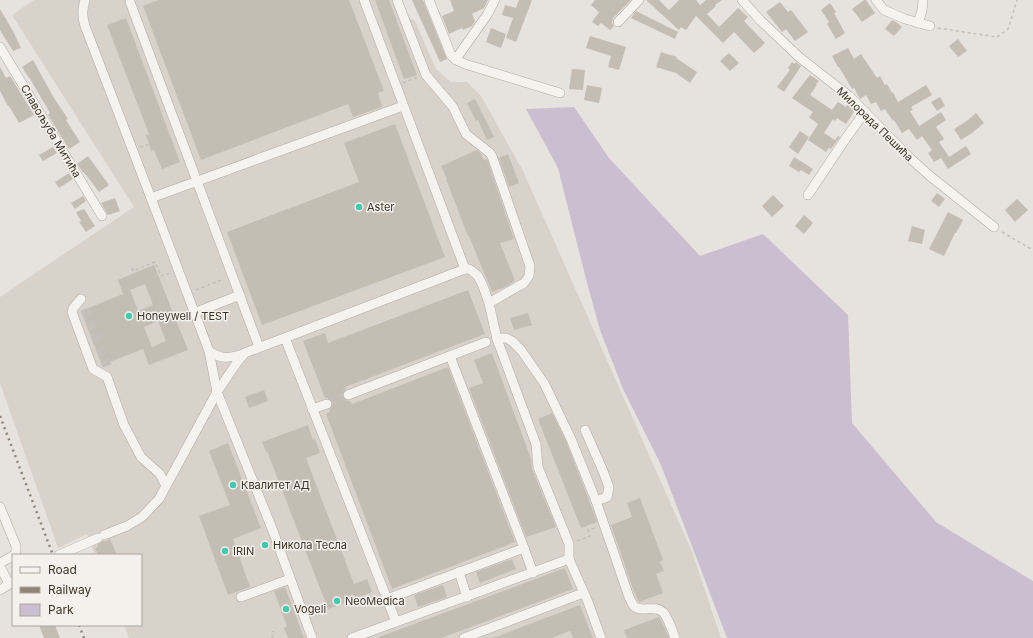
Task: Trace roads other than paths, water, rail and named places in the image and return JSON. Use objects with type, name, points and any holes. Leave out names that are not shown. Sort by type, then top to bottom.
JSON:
[{"type":"street","points":[[85,0],[83,6],[83,19],[85,26],[209,351],[217,392],[273,531],[312,638]]},
{"type":"street","points":[[364,0],[465,269]]},
{"type":"street","points":[[396,0],[426,75],[453,106],[466,134],[492,156],[530,266],[529,276],[524,283],[489,302]]},
{"type":"street","points":[[429,0],[451,55],[456,60],[560,93]]},
{"type":"street","points":[[454,58],[458,56],[487,15],[494,0]]},
{"type":"street","points":[[618,22],[639,0]]},
{"type":"street","name":"Милорада Пешића","points":[[742,0],[760,20],[799,57],[849,96],[910,159],[994,227]]},
{"type":"street","points":[[876,0],[884,10],[905,19],[930,26]]},
{"type":"street","points":[[918,23],[922,11],[923,0]]},
{"type":"street","points":[[130,2],[259,348]]},
{"type":"street","name":"Славољуба Митића","points":[[0,47],[102,216]]},
{"type":"street","points":[[151,198],[403,106]]},
{"type":"street","points":[[808,195],[865,112]]},
{"type":"street","points":[[209,351],[215,356],[221,358],[245,353],[465,269],[472,271],[478,276],[489,302],[497,339],[536,444],[538,467],[569,544],[569,559],[601,638]]},
{"type":"street","points":[[194,313],[240,295]]},
{"type":"street","points":[[81,299],[78,304],[74,306],[72,312],[93,369],[107,377],[124,425],[141,457],[160,474],[166,486]]},
{"type":"street","points":[[285,338],[396,622]]},
{"type":"street","points":[[497,339],[506,338],[512,341],[521,350],[544,383],[571,439],[596,501],[629,597],[634,606],[639,609],[656,608],[662,612],[670,624],[675,638]]},
{"type":"street","points":[[348,395],[486,342]]},
{"type":"street","points":[[60,554],[127,526],[142,517],[159,499],[217,392],[245,353]]},
{"type":"street","points":[[450,356],[533,573]]},
{"type":"street","points":[[312,409],[327,404]]},
{"type":"street","points":[[585,430],[609,487],[607,497],[596,501]]},
{"type":"street","points":[[160,474],[174,473]]},
{"type":"street","points":[[0,507],[16,546],[15,554]]},
{"type":"street","points":[[387,599],[524,548]]},
{"type":"street","points":[[0,590],[11,583],[0,564],[12,557]]},
{"type":"street","points":[[352,638],[569,559]]},
{"type":"street","points":[[459,572],[467,597]]},
{"type":"street","points":[[241,597],[290,579]]},
{"type":"street","points":[[464,638],[583,593]]},
{"type":"tunnel","points":[[85,309],[107,366]]},
{"type":"tunnel","points":[[327,404],[348,395]]},
{"type":"railway","points":[[0,416],[53,554]]},
{"type":"railway","points":[[79,626],[84,638]]},
{"type":"place","name":"Aster","points":[[359,207]]},
{"type":"place","name":"Honeywell / TEST","points":[[129,316]]},
{"type":"place","name":"Квалитет АД","points":[[233,485]]},
{"type":"place","name":"Никола Тесла","points":[[265,545]]},
{"type":"place","name":"IRIN","points":[[225,551]]},
{"type":"place","name":"NeoMedica","points":[[337,601]]},
{"type":"place","name":"Vogeli","points":[[286,609]]}]
